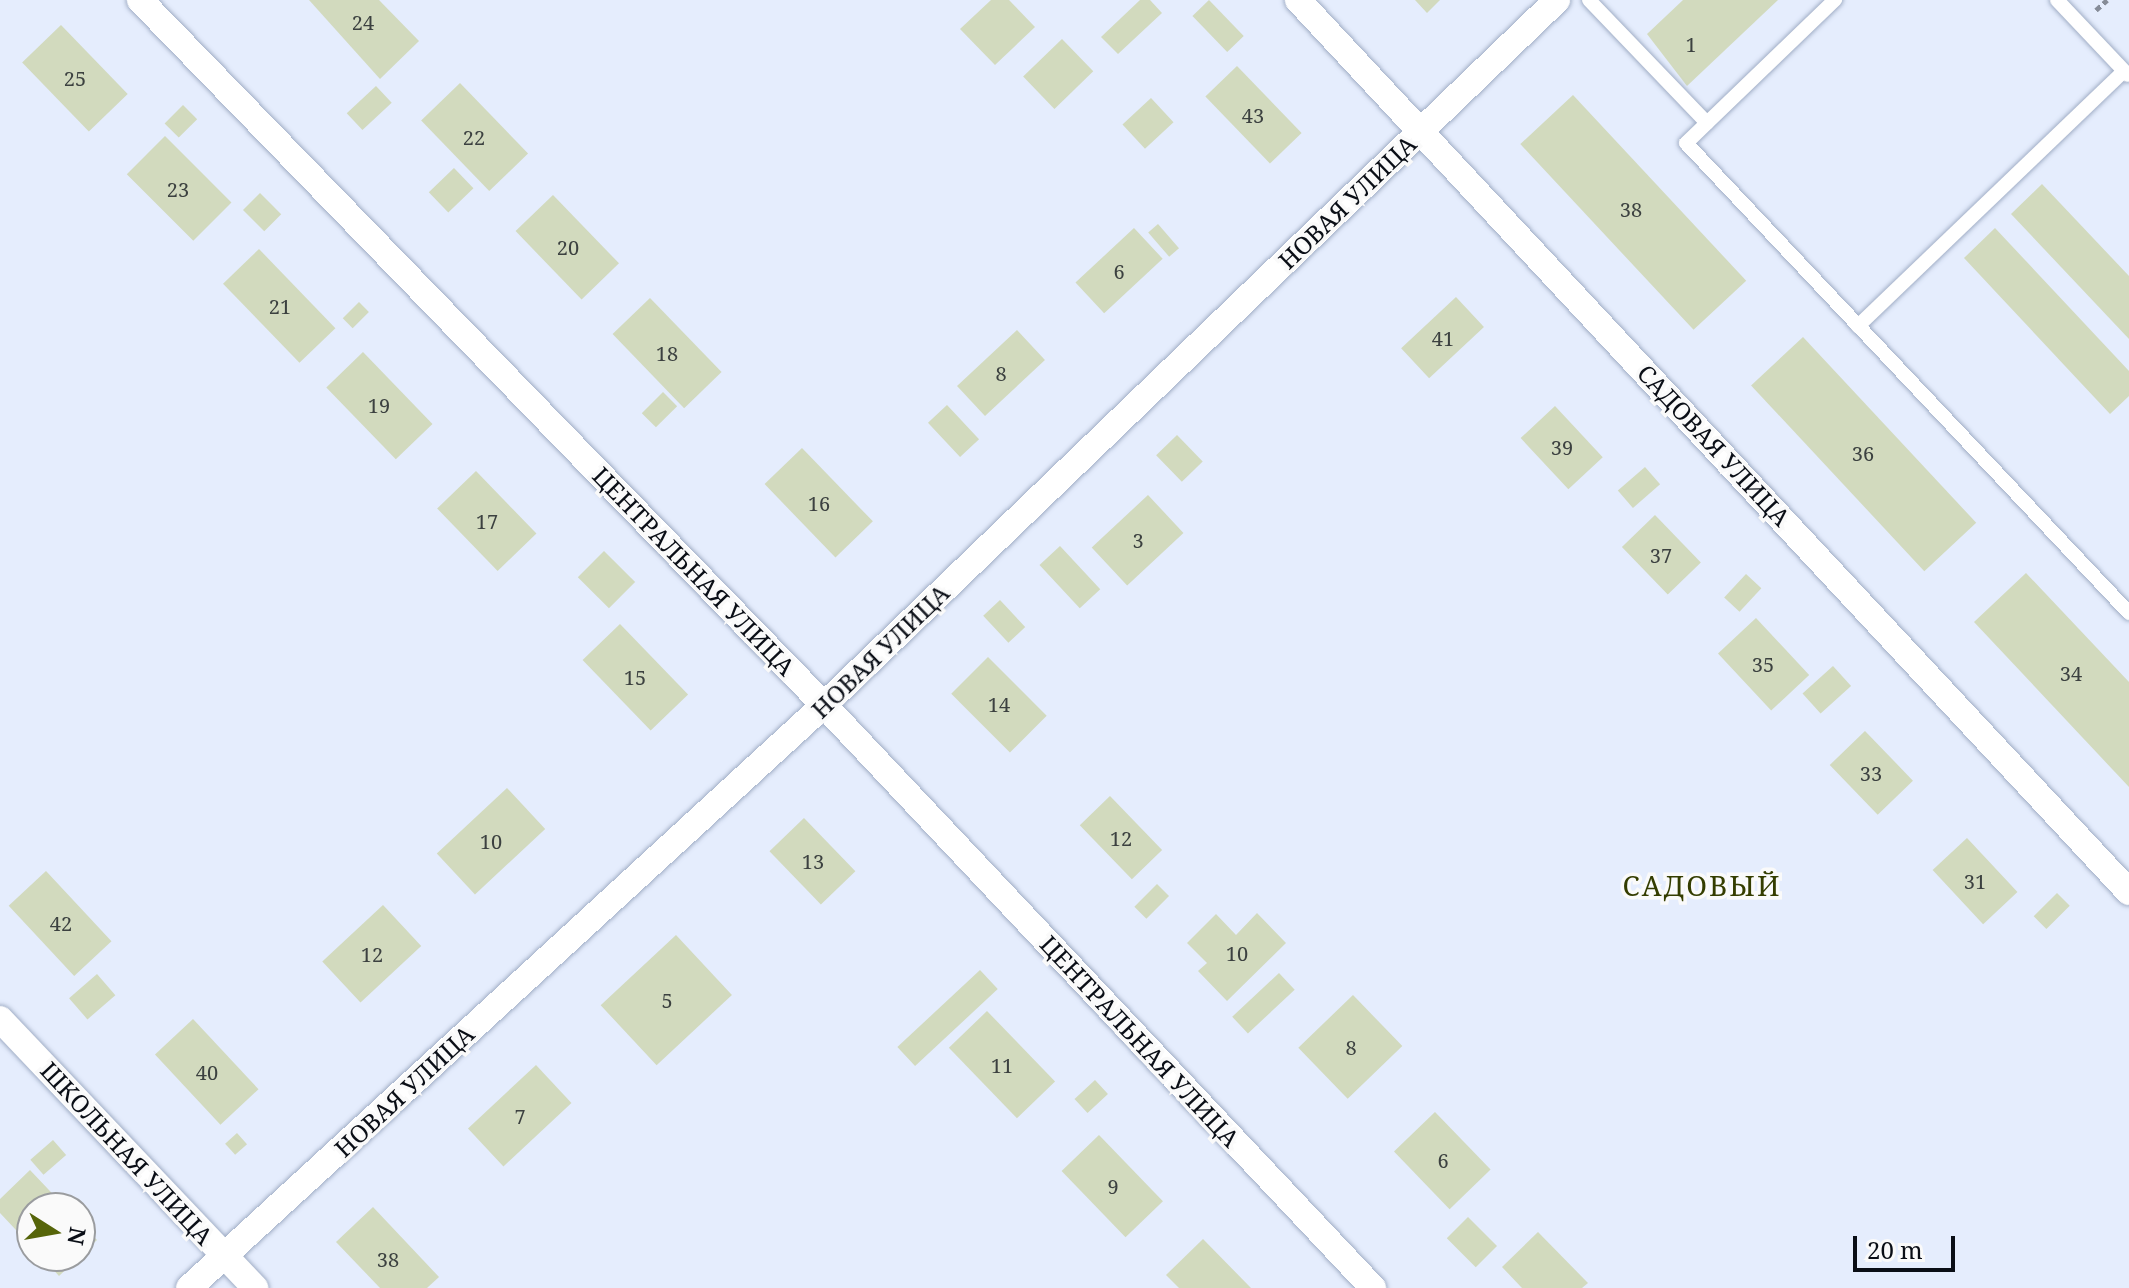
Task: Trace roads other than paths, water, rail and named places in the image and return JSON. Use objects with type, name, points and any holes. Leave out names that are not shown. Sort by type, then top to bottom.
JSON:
[{"type":"street","name":"ЦЕНТРАЛЬНАЯ УЛИЦА","points":[[140,0],[824,705],[1373,1288]]},
{"type":"street","name":"САДОВАЯ УЛИЦА","points":[[1298,0],[2127,885]]},
{"type":"street","name":"НОВАЯ УЛИЦА","points":[[189,1288],[824,705],[1557,0]]},
{"type":"street","name":"ШКОЛЬНАЯ УЛИЦА","points":[[0,1019],[255,1288]]},
{"type":"lane","points":[[1589,0],[1707,123]]},
{"type":"lane","points":[[1835,0],[1686,143],[2129,613]]},
{"type":"lane","points":[[1858,326],[2126,73],[2057,0]]},
{"type":"district","name":"САДОВЫЙ","points":[[1702,885]]}]
